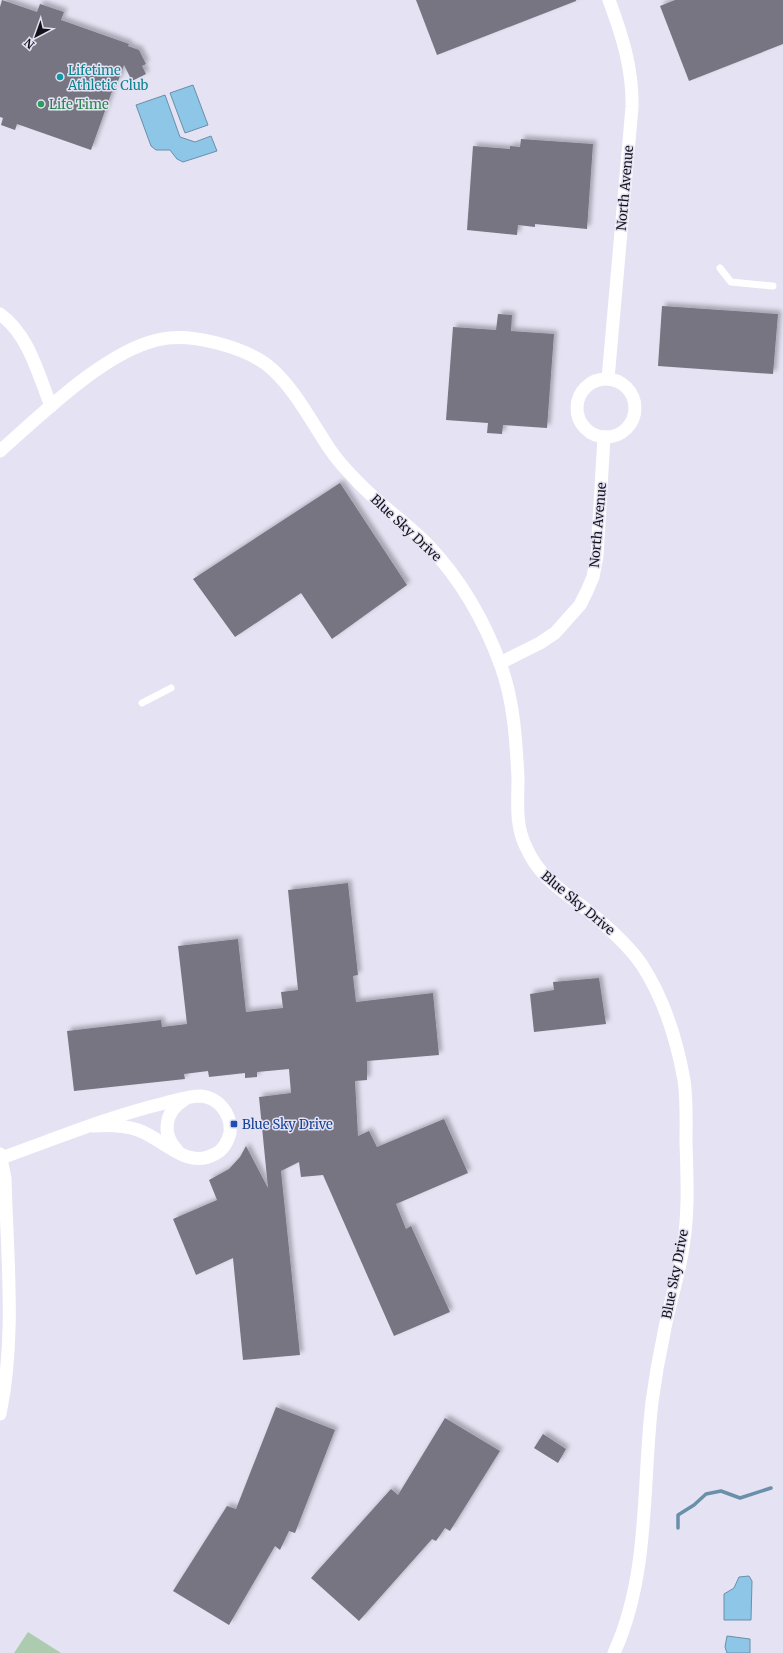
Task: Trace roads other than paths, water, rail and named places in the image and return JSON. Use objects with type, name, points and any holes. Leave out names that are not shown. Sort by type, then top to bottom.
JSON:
[{"type":"street","name":"North Avenue","points":[[608,379],[631,122],[632,86],[623,43],[609,0]]},
{"type":"street","points":[[0,314],[15,328],[23,340],[51,406]]},
{"type":"street","name":"Blue Sky Drive","points":[[0,451],[51,406],[116,357],[136,347],[158,339],[179,337],[198,338],[229,346],[256,358],[269,366],[283,380],[332,452],[347,470],[383,506],[430,547],[465,589],[500,663],[514,718],[518,779],[517,816],[523,841],[534,864],[545,878],[596,917],[622,942],[642,965],[660,1001],[673,1035],[685,1086],[687,1200],[683,1247],[664,1333],[652,1401],[645,1476],[642,1557],[632,1605],[614,1653]]},
{"type":"street","points":[[608,379],[619,381],[628,388],[636,406],[634,417],[628,428],[621,434],[604,437],[596,436],[583,427],[578,418],[577,406],[581,393],[590,384],[598,380],[608,379]]},
{"type":"street","name":"North Avenue","points":[[500,663],[540,643],[556,633],[580,605],[588,591],[593,577],[597,556],[604,437]]},
{"type":"street","points":[[180,1153],[169,1140],[167,1130],[168,1119],[178,1103],[194,1096]]},
{"type":"street","points":[[0,1414],[5,1390],[9,1350],[5,1178],[0,1157],[146,1108],[194,1096],[209,1098],[221,1106],[228,1117],[230,1133],[222,1149],[208,1158],[197,1160],[180,1153],[139,1130],[106,1125],[93,1126]]},
{"type":"lane","points":[[720,268],[731,282],[773,286]]},
{"type":"lane","points":[[142,704],[171,688]]},
{"type":"water","points":[[193,85],[208,125],[185,133],[170,93]]},
{"type":"water","points":[[165,95],[180,137],[195,142],[211,136],[217,151],[183,162],[177,159],[170,150],[156,150],[151,146],[136,105]]},
{"type":"water","points":[[749,1576],[752,1581],[751,1620],[724,1620],[724,1594],[734,1588],[739,1577]]},
{"type":"water","points":[[727,1636],[750,1639],[750,1653],[727,1653],[725,1647]]},
{"type":"waterway","points":[[678,1528],[678,1515],[694,1505],[706,1494],[721,1491],[740,1498],[771,1488]]},
{"type":"place","name":"Lifetime Athletic Club","points":[[60,77]]},
{"type":"place","name":"Life Time","points":[[41,104]]},
{"type":"place","name":"Blue Sky Drive","points":[[234,1124]]}]
